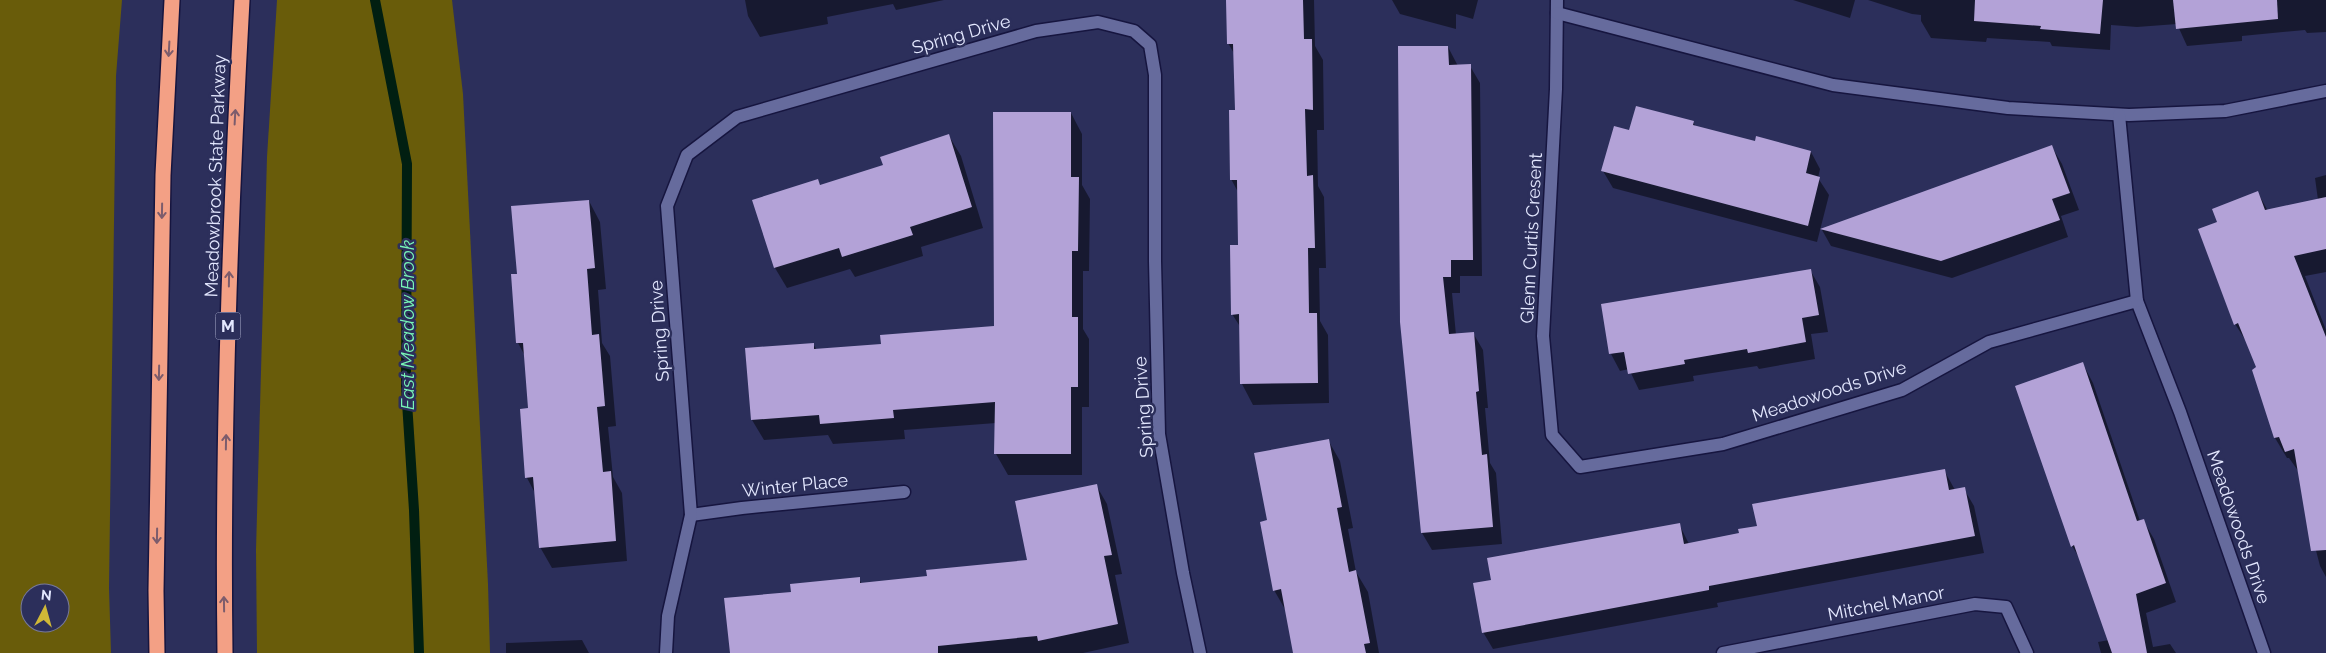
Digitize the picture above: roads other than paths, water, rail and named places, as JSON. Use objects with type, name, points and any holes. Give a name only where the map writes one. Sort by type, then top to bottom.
[{"type":"highway","points":[[157,653],[156,591],[162,175],[172,0]]},
{"type":"highway","name":"Meadowbrook State Parkway","points":[[225,653],[224,543],[231,192],[242,0]]},
{"type":"street","name":"Glenn Curtis Cresent","points":[[1557,0],[1556,89],[1543,336],[1552,435],[1580,467]]},
{"type":"street","points":[[1557,13],[1833,85],[2008,108],[2119,115],[2225,111],[2326,91]]},
{"type":"street","name":"Spring Drive","points":[[666,653],[668,616],[691,515],[668,206],[687,156],[737,117],[1036,31],[1098,22],[1134,31],[1150,45],[1154,75],[1155,261],[1159,434],[1183,573],[1200,653]]},
{"type":"street","name":"Meadowoods Drive","points":[[2119,115],[2137,301],[2180,412],[2264,653]]},
{"type":"street","name":"Meadowoods Drive","points":[[1580,467],[1723,444],[1902,390],[1990,342],[2137,301]]},
{"type":"street","name":"Winter Place","points":[[691,515],[904,492]]},
{"type":"street","name":"Mitchel Manor","points":[[1723,653],[1975,604],[2006,607],[2027,653]]},
{"type":"waterway","name":"East Meadow Brook","points":[[375,0],[407,164],[406,387],[414,510],[419,653]]}]
